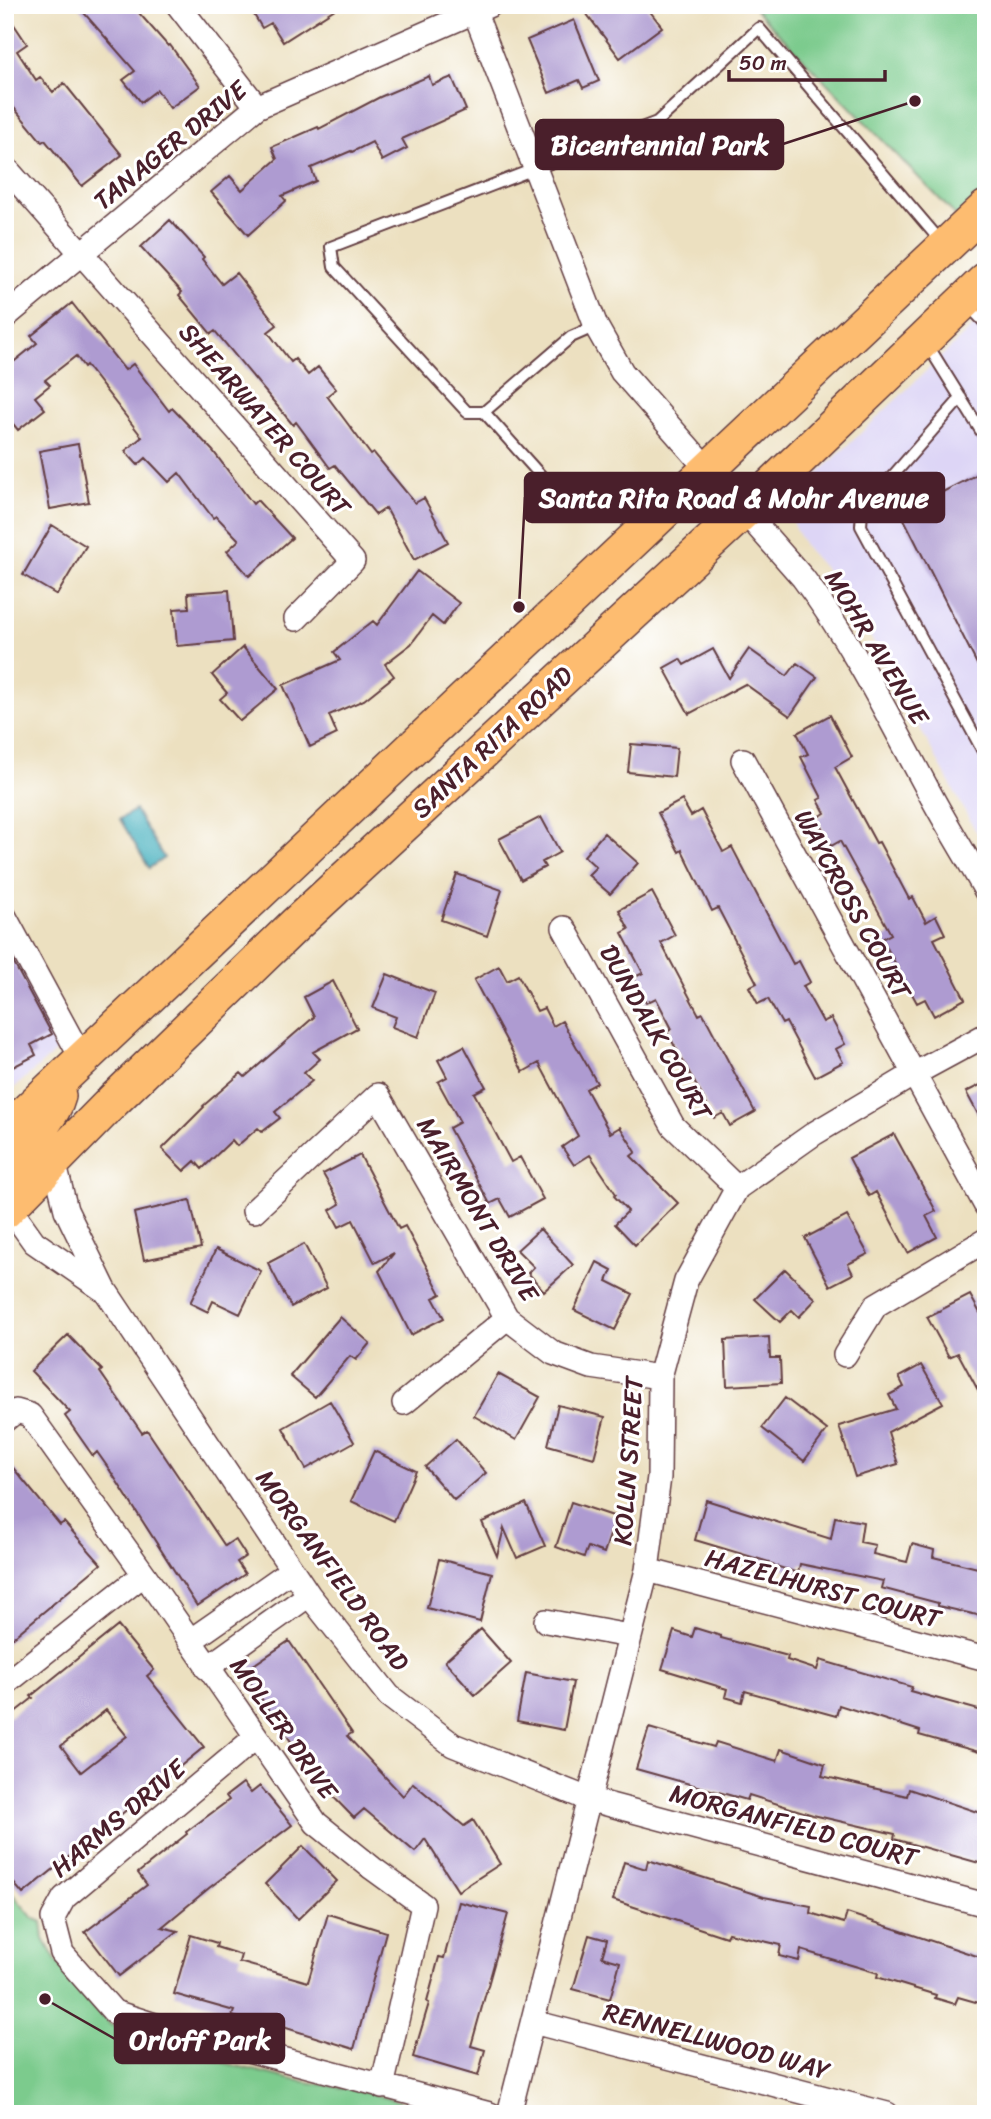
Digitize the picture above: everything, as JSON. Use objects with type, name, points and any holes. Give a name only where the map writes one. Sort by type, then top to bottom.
[{"type":"main road","name":"SANTA RITA ROAD","points":[[5,1132],[986,208]]},
{"type":"main road","name":"SANTA RITA ROAD","points":[[7,1209],[114,1100],[297,923],[743,511],[923,339],[978,302]]},
{"type":"main road","points":[[264,889],[297,923]]},
{"type":"main road","points":[[7,1209],[17,1172],[55,1106],[72,1068]]},
{"type":"street","points":[[178,5],[257,107]]},
{"type":"street","name":"TANAGER DRIVE","points":[[5,317],[257,107],[479,7]]},
{"type":"street","name":"MOHR AVENUE","points":[[479,7],[535,169],[596,326],[622,372],[803,578],[828,611],[986,890]]},
{"type":"street","points":[[5,167],[81,252]]},
{"type":"street","name":"SHEARWATER COURT","points":[[81,252],[354,561],[296,619]]},
{"type":"street","name":"WAYCROSS COURT","points":[[743,760],[986,1206]]},
{"type":"street","points":[[5,917],[72,1068]]},
{"type":"street","name":"DUNDALK COURT","points":[[564,928],[673,1126],[737,1188]]},
{"type":"street","name":"KOLLN STREET","points":[[509,2114],[647,1570],[659,1477],[660,1377],[686,1281],[737,1188],[815,1133],[986,1035]]},
{"type":"street","name":"MAIRMONT DRIVE","points":[[254,1211],[378,1095],[507,1318],[553,1353],[591,1367],[660,1377]]},
{"type":"street","name":"MORGANFIELD ROAD","points":[[54,1161],[66,1210],[105,1290],[309,1595],[390,1696],[453,1745],[588,1799]]},
{"type":"street","name":"MORGANFIELD ROAD","points":[[7,1209],[34,1242],[105,1290]]},
{"type":"street","points":[[845,1354],[877,1306],[986,1240]]},
{"type":"street","points":[[404,1403],[507,1318]]},
{"type":"street","name":"MOLLER DRIVE","points":[[11,1415],[30,1415],[316,1823],[424,1905],[382,2087]]},
{"type":"street","points":[[190,1642],[292,1570]]},
{"type":"street","name":"HAZELHURST COURT","points":[[647,1570],[986,1660]]},
{"type":"street","points":[[5,1684],[144,1574]]},
{"type":"street","points":[[207,1668],[309,1595]]},
{"type":"street","points":[[546,1621],[629,1636]]},
{"type":"street","name":"HARMS DRIVE","points":[[256,1737],[64,1898],[53,1918],[62,1953],[114,2012],[164,2028],[490,2114]]},
{"type":"street","name":"MORGANFIELD COURT","points":[[588,1799],[986,1905]]},
{"type":"street","name":"RENNELLWOOD WAY","points":[[533,2022],[887,2114]]},
{"type":"lane","points":[[596,326],[571,337],[484,412],[467,412],[334,267],[331,247],[657,122],[759,29],[945,246]]},
{"type":"lane","points":[[923,339],[986,439]]},
{"type":"lane","points":[[961,398],[862,511],[861,526],[986,757]]},
{"type":"lane","points":[[484,412],[542,477]]},
{"type":"shaded area","points":[[986,314],[986,850],[864,625],[841,587],[805,547],[794,527],[793,510],[802,489]]},
{"type":"shaded area","points":[[5,940],[62,1046],[5,1096]]},
{"type":"green space","points":[[751,5],[986,5],[986,197],[961,221]]},
{"type":"green space","points":[[5,1885],[33,1918],[42,1922],[44,1939],[55,1959],[92,2006],[111,2025],[154,2037],[158,2046],[289,2079],[361,2091],[447,2114],[5,2114]]},
{"type":"water","points":[[135,810],[164,858],[149,868],[120,819]]},
{"type":"building","points":[[77,5],[132,5],[168,46],[170,45],[200,86],[170,108],[157,90],[141,102],[123,80],[135,71]]},
{"type":"building","points":[[248,5],[341,5],[283,42],[271,23],[262,28]]},
{"type":"building","points":[[580,5],[645,5],[662,27],[620,58]]},
{"type":"building","points":[[5,11],[27,44],[17,51],[36,80],[40,77],[53,92],[64,83],[122,155],[82,186],[45,140],[42,142],[5,97]]},
{"type":"building","points":[[574,20],[599,81],[583,88],[579,80],[549,93],[527,40]]},
{"type":"building","points":[[429,76],[432,85],[452,77],[466,110],[402,139],[407,148],[382,161],[372,142],[311,168],[316,181],[282,196],[286,201],[248,235],[211,192],[230,176],[242,190],[277,159],[272,147],[318,127],[319,129],[380,97]]},
{"type":"building","points":[[170,220],[204,257],[202,259],[222,284],[236,273],[277,325],[268,332],[291,362],[295,359],[308,375],[318,367],[336,389],[327,396],[371,455],[374,453],[415,503],[424,498],[448,542],[414,560],[386,508],[376,515],[335,465],[330,468],[296,422],[293,425],[215,331],[211,334],[179,295],[182,292],[141,247]]},
{"type":"building","points":[[72,303],[125,370],[133,364],[169,411],[172,408],[213,451],[253,504],[257,500],[292,538],[249,576],[227,551],[239,540],[216,516],[213,518],[179,473],[169,482],[146,458],[138,465],[125,451],[142,437],[76,356],[45,380],[50,385],[35,397],[45,409],[18,430],[5,414],[5,369],[37,343],[31,336]]},
{"type":"building","points":[[78,444],[89,502],[50,509],[39,451]]},
{"type":"building","points":[[986,470],[986,682],[901,513]]},
{"type":"building","points":[[52,525],[86,546],[57,595],[23,575]]},
{"type":"building","points":[[417,571],[459,603],[443,625],[432,616],[411,644],[385,664],[394,676],[364,700],[329,715],[337,734],[310,747],[283,685],[340,660],[334,652],[373,621],[377,625]]},
{"type":"building","points":[[229,590],[233,641],[177,646],[174,609],[189,608],[188,593]]},
{"type":"building","points":[[243,647],[278,689],[240,721],[220,699],[227,693],[212,675]]},
{"type":"building","points":[[713,649],[729,678],[749,649],[787,676],[797,663],[817,677],[790,716],[745,684],[689,714],[664,668],[680,659],[684,665]]},
{"type":"building","points":[[830,715],[852,757],[835,767],[909,899],[913,897],[926,922],[936,916],[945,934],[934,939],[965,999],[934,1016],[925,999],[917,1003],[882,939],[891,934],[840,841],[831,846],[817,818],[825,813],[818,800],[822,798],[801,757],[808,754],[797,733]]},
{"type":"building","points":[[631,744],[677,748],[674,777],[628,772]]},
{"type":"building","points":[[682,800],[691,816],[701,810],[723,852],[732,847],[793,964],[799,961],[810,982],[803,986],[823,1022],[831,1018],[845,1044],[836,1049],[843,1062],[815,1077],[786,1022],[782,1024],[768,999],[758,1004],[749,987],[757,983],[718,908],[712,911],[682,850],[679,852],[658,813]]},
{"type":"building","points":[[541,817],[560,852],[542,862],[545,867],[521,880],[499,839]]},
{"type":"building","points":[[604,833],[638,863],[610,894],[588,875],[596,867],[584,856]]},
{"type":"building","points":[[457,874],[502,890],[487,936],[441,920]]},
{"type":"building","points":[[652,892],[675,935],[661,943],[699,1015],[703,1013],[755,1112],[730,1126],[723,1113],[714,1118],[667,1032],[672,1029],[656,998],[646,1003],[633,978],[643,973],[622,933],[629,929],[619,910]]},
{"type":"building","points":[[5,947],[52,1034],[31,1045],[36,1055],[5,1071]]},
{"type":"building","points":[[499,966],[507,981],[518,975],[537,1011],[544,1008],[553,1026],[562,1021],[597,1083],[586,1089],[610,1133],[620,1127],[636,1152],[631,1156],[678,1203],[635,1245],[615,1224],[628,1211],[614,1196],[616,1194],[590,1155],[574,1165],[562,1147],[578,1136],[539,1063],[523,1072],[474,980]]},
{"type":"building","points":[[387,974],[435,993],[418,1037],[392,1027],[396,1017],[373,1008]]},
{"type":"building","points":[[333,981],[357,1028],[313,1052],[320,1059],[304,1073],[312,1081],[275,1112],[280,1118],[262,1132],[258,1128],[237,1146],[232,1140],[202,1169],[195,1161],[184,1171],[162,1149],[203,1106],[241,1073],[245,1077],[314,1017],[304,997]]},
{"type":"building","points":[[464,1046],[486,1087],[474,1093],[511,1162],[520,1157],[543,1199],[510,1217],[500,1199],[490,1204],[449,1128],[460,1122],[438,1082],[447,1077],[438,1060]]},
{"type":"building","points":[[986,1082],[986,1129],[966,1092]]},
{"type":"building","points":[[894,1134],[936,1211],[926,1216],[937,1237],[908,1253],[876,1192],[869,1196],[849,1158]]},
{"type":"building","points":[[360,1155],[399,1229],[405,1226],[441,1294],[433,1298],[444,1318],[411,1335],[379,1271],[394,1253],[375,1263],[353,1220],[339,1227],[330,1210],[340,1204],[323,1174]]},
{"type":"building","points":[[190,1200],[201,1248],[144,1260],[134,1213]]},
{"type":"building","points":[[847,1216],[868,1254],[848,1264],[853,1274],[830,1286],[805,1238]]},
{"type":"building","points":[[540,1229],[573,1265],[544,1291],[528,1273],[534,1267],[517,1250]]},
{"type":"building","points":[[304,1244],[327,1288],[291,1307],[268,1263]]},
{"type":"building","points":[[216,1249],[261,1271],[240,1314],[213,1301],[208,1312],[190,1303]]},
{"type":"building","points":[[597,1262],[612,1270],[607,1281],[633,1294],[615,1330],[574,1310]]},
{"type":"building","points":[[785,1269],[816,1299],[799,1317],[792,1310],[780,1322],[755,1299]]},
{"type":"building","points":[[970,1295],[980,1313],[986,1310],[986,1405],[958,1353],[949,1357],[927,1317]]},
{"type":"building","points":[[340,1317],[370,1343],[356,1360],[350,1356],[315,1397],[290,1376]]},
{"type":"building","points":[[68,1335],[102,1370],[100,1372],[142,1433],[147,1430],[225,1546],[235,1539],[246,1556],[237,1562],[245,1574],[197,1606],[109,1469],[97,1452],[93,1456],[65,1416],[70,1412],[31,1371]]},
{"type":"building","points":[[769,1337],[770,1358],[780,1358],[781,1383],[727,1386],[725,1340]]},
{"type":"building","points":[[921,1365],[943,1403],[888,1432],[898,1464],[855,1477],[839,1426],[896,1409],[889,1395],[904,1387],[899,1377]]},
{"type":"building","points":[[498,1374],[540,1397],[516,1440],[474,1416]]},
{"type":"building","points":[[785,1398],[827,1430],[804,1461],[762,1428]]},
{"type":"building","points":[[330,1401],[354,1442],[306,1469],[283,1428]]},
{"type":"building","points":[[558,1405],[605,1417],[594,1458],[548,1445]]},
{"type":"building","points":[[456,1439],[486,1473],[454,1500],[425,1467]]},
{"type":"building","points":[[374,1451],[416,1471],[394,1521],[351,1501]]},
{"type":"building","points":[[5,1458],[60,1525],[64,1522],[101,1564],[5,1644]]},
{"type":"building","points":[[706,1500],[831,1539],[835,1517],[863,1522],[860,1542],[875,1545],[873,1554],[907,1562],[912,1544],[934,1550],[933,1557],[986,1570],[986,1617],[938,1606],[938,1603],[881,1588],[883,1581],[800,1564],[798,1573],[695,1540]]},
{"type":"building","points":[[571,1502],[616,1517],[604,1553],[588,1547],[584,1557],[556,1547]]},
{"type":"building","points":[[526,1503],[545,1546],[517,1558],[504,1528],[497,1556],[482,1522]]},
{"type":"building","points":[[439,1559],[492,1573],[480,1622],[427,1608]]},
{"type":"building","points":[[118,1626],[154,1670],[147,1676],[204,1747],[23,1894],[5,1873],[5,1720],[33,1698],[31,1696]],"holes":[[[106,1710],[127,1736],[81,1772],[61,1746]]]},
{"type":"building","points":[[695,1628],[788,1656],[787,1660],[817,1670],[820,1660],[912,1687],[910,1691],[986,1712],[986,1754],[919,1735],[920,1731],[839,1705],[836,1716],[745,1691],[742,1702],[725,1697],[727,1689],[662,1669],[674,1631],[692,1637]]},
{"type":"building","points":[[481,1629],[511,1663],[475,1695],[445,1661]]},
{"type":"building","points":[[289,1641],[352,1733],[347,1736],[403,1796],[413,1783],[464,1826],[473,1820],[500,1864],[458,1891],[425,1839],[415,1852],[364,1809],[354,1818],[319,1782],[243,1672]]},
{"type":"building","points":[[526,1673],[573,1682],[564,1730],[517,1721]]},
{"type":"building","points":[[649,1728],[714,1747],[716,1742],[777,1761],[781,1749],[825,1764],[822,1776],[907,1796],[909,1789],[986,1815],[986,1865],[894,1839],[895,1834],[813,1815],[749,1795],[747,1800],[636,1769]]},
{"type":"building","points":[[243,1783],[251,1793],[260,1786],[292,1825],[162,1927],[178,1931],[119,1976],[85,1932],[147,1885],[138,1873],[229,1800],[226,1796]]},
{"type":"building","points":[[303,1846],[337,1881],[298,1919],[265,1884]]},
{"type":"building","points":[[648,1860],[764,1897],[811,1906],[810,1913],[844,1923],[847,1913],[986,1959],[986,2005],[958,1997],[955,2004],[935,1998],[936,1995],[877,1977],[878,1973],[801,1950],[799,1961],[779,1956],[781,1945],[728,1933],[726,1937],[613,1900],[624,1862],[646,1869]]},
{"type":"building","points":[[459,1902],[508,1914],[471,2046],[485,2050],[478,2076],[413,2057],[439,1957],[444,1958]]},
{"type":"building","points":[[328,1914],[386,1932],[354,2049],[280,2026],[279,2030],[232,2016],[234,2011],[174,1994],[191,1935],[217,1943],[216,1947],[241,1955],[239,1962],[308,1982]]},
{"type":"building","points":[[589,1935],[607,1940],[602,1957],[620,1962],[610,1999],[573,1989]]},
{"type":"place","name":"Bicentennial Park","points":[[915,101]]},
{"type":"place","name":"Santa Rita Road & Mohr Avenue","points":[[519,607]]},
{"type":"place","name":"Orloff Park","points":[[45,1999]]}]
